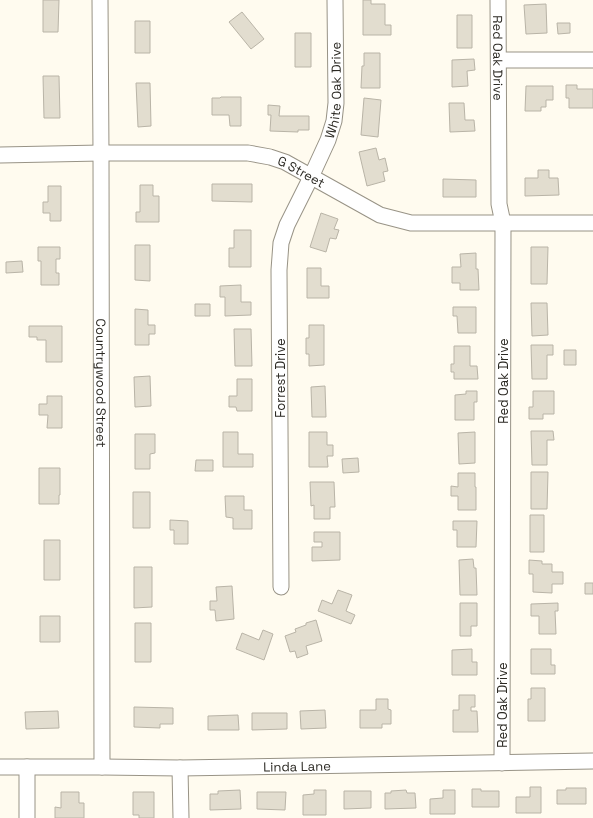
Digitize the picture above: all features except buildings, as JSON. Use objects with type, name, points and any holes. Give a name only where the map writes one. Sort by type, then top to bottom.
[{"type":"street","name":"Countrywood Street","points":[[100,0],[102,767]]},
{"type":"street","name":"White Oak Drive","points":[[311,177],[328,140],[334,121],[336,103],[335,0]]},
{"type":"street","name":"Red Oak Drive","points":[[498,0],[499,204],[503,223],[502,763]]},
{"type":"street","points":[[499,60],[593,60]]},
{"type":"street","name":"G Street","points":[[0,155],[248,153],[270,157],[285,162],[380,215],[411,223],[593,223]]},
{"type":"street","name":"Forrest Drive","points":[[281,587],[281,243],[287,224],[311,177]]},
{"type":"street","name":"Linda Lane","points":[[0,767],[180,768],[593,761]]},
{"type":"street","points":[[27,767],[27,818]]},
{"type":"street","points":[[180,768],[181,818]]}]
